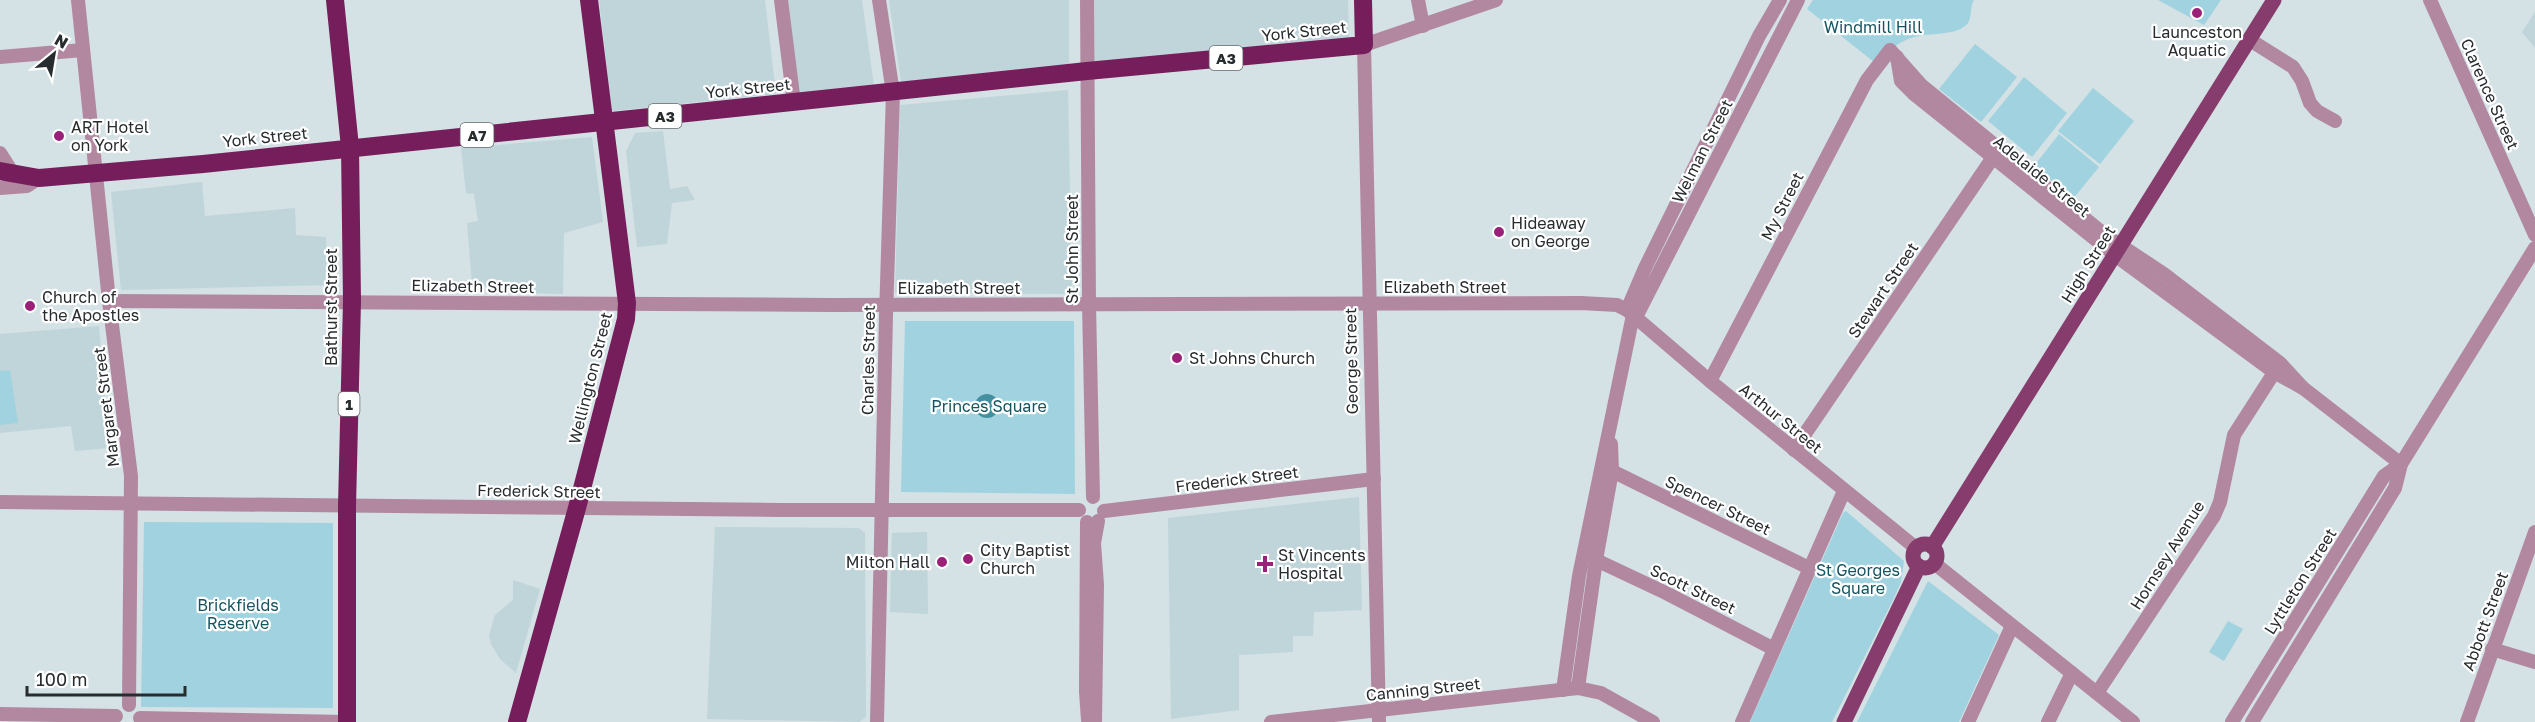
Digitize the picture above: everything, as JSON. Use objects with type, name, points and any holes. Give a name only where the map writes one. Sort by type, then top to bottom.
[{"type":"highway","name":"Bathurst Street","points":[[335,0],[350,147],[351,301],[347,506],[347,722]]},
{"type":"highway","name":"Wellington Street","points":[[517,722],[577,508],[626,319],[627,303],[589,0]]},
{"type":"highway","name":"George Street","points":[[1363,0],[1364,45]]},
{"type":"highway","name":"York Street","points":[[39,178],[1364,45]]},
{"type":"highway","name":"A7","points":[[7,173],[39,178]]},
{"type":"main road","name":"High Street","points":[[1932,547],[2274,0]]},
{"type":"main road","points":[[1844,722],[1927,564],[1936,552],[1932,547],[1922,544],[1916,548],[1913,558],[1927,564]]},
{"type":"street","name":"Margaret Street","points":[[78,0],[131,476],[129,705]]},
{"type":"street","points":[[781,0],[794,103]]},
{"type":"street","name":"Charles Street","points":[[878,722],[886,304],[893,93],[879,0]]},
{"type":"street","name":"St John Street","points":[[1087,0],[1093,498]]},
{"type":"street","points":[[1418,0],[1423,26]]},
{"type":"street","name":"York Street","points":[[1364,45],[1496,0]]},
{"type":"street","name":"Welman Street","points":[[1563,690],[1579,576],[1600,469],[1612,425],[1632,314],[1645,268],[1759,36],[1780,0]]},
{"type":"street","name":"Welman Street","points":[[1632,314],[1798,0]]},
{"type":"street","name":"Clarence Street","points":[[2430,0],[2535,233]]},
{"type":"street","points":[[2250,40],[2293,67],[2302,81],[2310,103],[2318,111],[2335,121]]},
{"type":"street","name":"George Street","points":[[1364,45],[1379,716]]},
{"type":"street","points":[[0,57],[83,50]]},
{"type":"street","name":"Adelaide Street","points":[[1894,54],[1901,81],[1931,100],[2103,239],[2160,279],[2401,464]]},
{"type":"street","name":"My Street","points":[[1710,381],[1866,81],[1894,54]]},
{"type":"street","points":[[0,153],[7,173]]},
{"type":"street","name":"Stewart Street","points":[[1794,450],[1996,153]]},
{"type":"street","name":"York Street","points":[[0,188],[27,186],[39,178]]},
{"type":"street","name":"Lyttleton Street","points":[[2252,722],[2395,488],[2401,464],[2535,248]]},
{"type":"street","name":"Elizabeth Street","points":[[110,301],[886,304],[1581,303],[1617,305],[1632,314]]},
{"type":"street","name":"Arthur Street","points":[[1632,314],[1710,381],[1916,548]]},
{"type":"street","name":"Hornsey Avenue","points":[[2097,693],[2214,516],[2220,502],[2234,435],[2277,368]]},
{"type":"street","name":"Welman Street","points":[[1578,688],[1596,560],[1612,471],[1612,425]]},
{"type":"street","name":"Lyttleton Street","points":[[2232,722],[2384,476],[2401,464]]},
{"type":"street","name":"Spencer Street","points":[[1612,471],[1809,568]]},
{"type":"street","name":"Frederick Street","points":[[1096,518],[1374,479]]},
{"type":"street","points":[[1742,722],[1844,491]]},
{"type":"street","points":[[1095,722],[1092,684],[1092,585],[1096,518],[1100,501],[1093,498],[1081,502],[1078,510],[1081,518],[1096,518]]},
{"type":"street","name":"Frederick Street","points":[[0,502],[1078,510]]},
{"type":"street","name":"Abbott Street","points":[[2467,722],[2535,532]]},
{"type":"street","name":"Scott Street","points":[[1596,560],[1774,649]]},
{"type":"street","points":[[1927,564],[2012,626],[2133,722]]},
{"type":"street","points":[[1968,722],[2012,626]]},
{"type":"street","points":[[2492,650],[2535,662]]},
{"type":"street","points":[[2048,722],[2072,673]]},
{"type":"street","points":[[1088,722],[1092,684]]},
{"type":"street","points":[[1578,688],[1601,693],[1653,722]]},
{"type":"street","name":"Canning Street","points":[[1271,722],[1379,716],[1578,688]]},
{"type":"street","points":[[0,714],[116,719],[118,709],[129,705],[138,710],[140,720],[347,722]]},
{"type":"shaded area","points":[[599,0],[765,0],[776,94],[612,111]]},
{"type":"shaded area","points":[[783,0],[862,0],[874,86],[795,94]]},
{"type":"shaded area","points":[[889,0],[1069,0],[1069,65],[901,82]]},
{"type":"shaded area","points":[[1093,0],[1348,0],[1349,38],[1094,62]]},
{"type":"shaded area","points":[[2535,12],[2535,48],[2522,32]]},
{"type":"shaded area","points":[[1068,90],[1072,294],[895,293],[900,105]]},
{"type":"shaded area","points":[[663,131],[670,189],[687,186],[695,200],[672,203],[667,244],[637,247],[626,151],[635,133]]},
{"type":"shaded area","points":[[592,137],[603,222],[564,233],[563,294],[529,293],[472,284],[467,223],[478,221],[474,194],[466,193],[461,148]]},
{"type":"shaded area","points":[[202,182],[205,216],[295,208],[296,235],[326,237],[327,285],[121,290],[111,192]]},
{"type":"shaded area","points":[[99,326],[109,448],[75,451],[71,426],[0,433],[0,334]]},
{"type":"shaded area","points":[[987,394],[992,395],[998,401],[998,411],[992,417],[987,418],[982,417],[976,411],[975,406],[976,401],[982,395]]},
{"type":"shaded area","name":"St Vincents Hospital","points":[[1359,497],[1362,610],[1314,612],[1313,636],[1293,636],[1293,652],[1239,655],[1239,710],[1171,719],[1168,518]]},
{"type":"shaded area","points":[[715,527],[859,528],[865,533],[866,717],[859,722],[707,719]]},
{"type":"shaded area","points":[[927,532],[928,614],[890,612],[892,533]]},
{"type":"shaded area","points":[[513,580],[540,589],[516,673],[500,659],[491,644],[489,635],[495,615],[513,600]]},
{"type":"green space","name":"Windmill Hill","points":[[1813,0],[1974,0],[1969,21],[1960,29],[1906,40],[1874,62],[1807,9]]},
{"type":"green space","name":"Launceston Aquatic","points":[[2158,0],[2221,0],[2204,25]]},
{"type":"green space","points":[[1975,44],[2017,77],[1981,122],[1939,89]]},
{"type":"green space","points":[[2024,77],[2067,113],[2032,157],[1988,121]]},
{"type":"green space","points":[[2093,88],[2134,121],[2100,164],[2058,131]]},
{"type":"green space","points":[[2059,134],[2099,167],[2073,199],[2034,166]]},
{"type":"green space","name":"Princes Square","points":[[905,321],[1074,321],[1075,494],[901,492]]},
{"type":"green space","points":[[10,370],[18,423],[0,425],[0,371]]},
{"type":"green space","name":"St Georges Square","points":[[1846,511],[1904,561],[1901,582],[1894,598],[1832,722],[1750,722],[1843,513]]},
{"type":"green space","name":"Brickfields Reserve","points":[[144,522],[333,523],[333,708],[141,707]]},
{"type":"green space","name":"St Georges Square","points":[[1928,581],[1999,635],[1959,722],[1857,722]]},
{"type":"green space","points":[[2228,621],[2243,629],[2224,661],[2209,652]]},
{"type":"place","name":"Launceston Aquatic","points":[[2197,13]]},
{"type":"place","name":"ART Hotel on York","points":[[59,136]]},
{"type":"place","name":"Hideaway on George","points":[[1499,232]]},
{"type":"place","name":"Church of the Apostles","points":[[30,306]]},
{"type":"place","name":"St Johns Church","points":[[1177,358]]},
{"type":"place","name":"City Baptist Church","points":[[968,559]]},
{"type":"place","name":"Milton Hall","points":[[942,562]]},
{"type":"place","name":"St Vincents Hospital","points":[[1265,564]]}]
